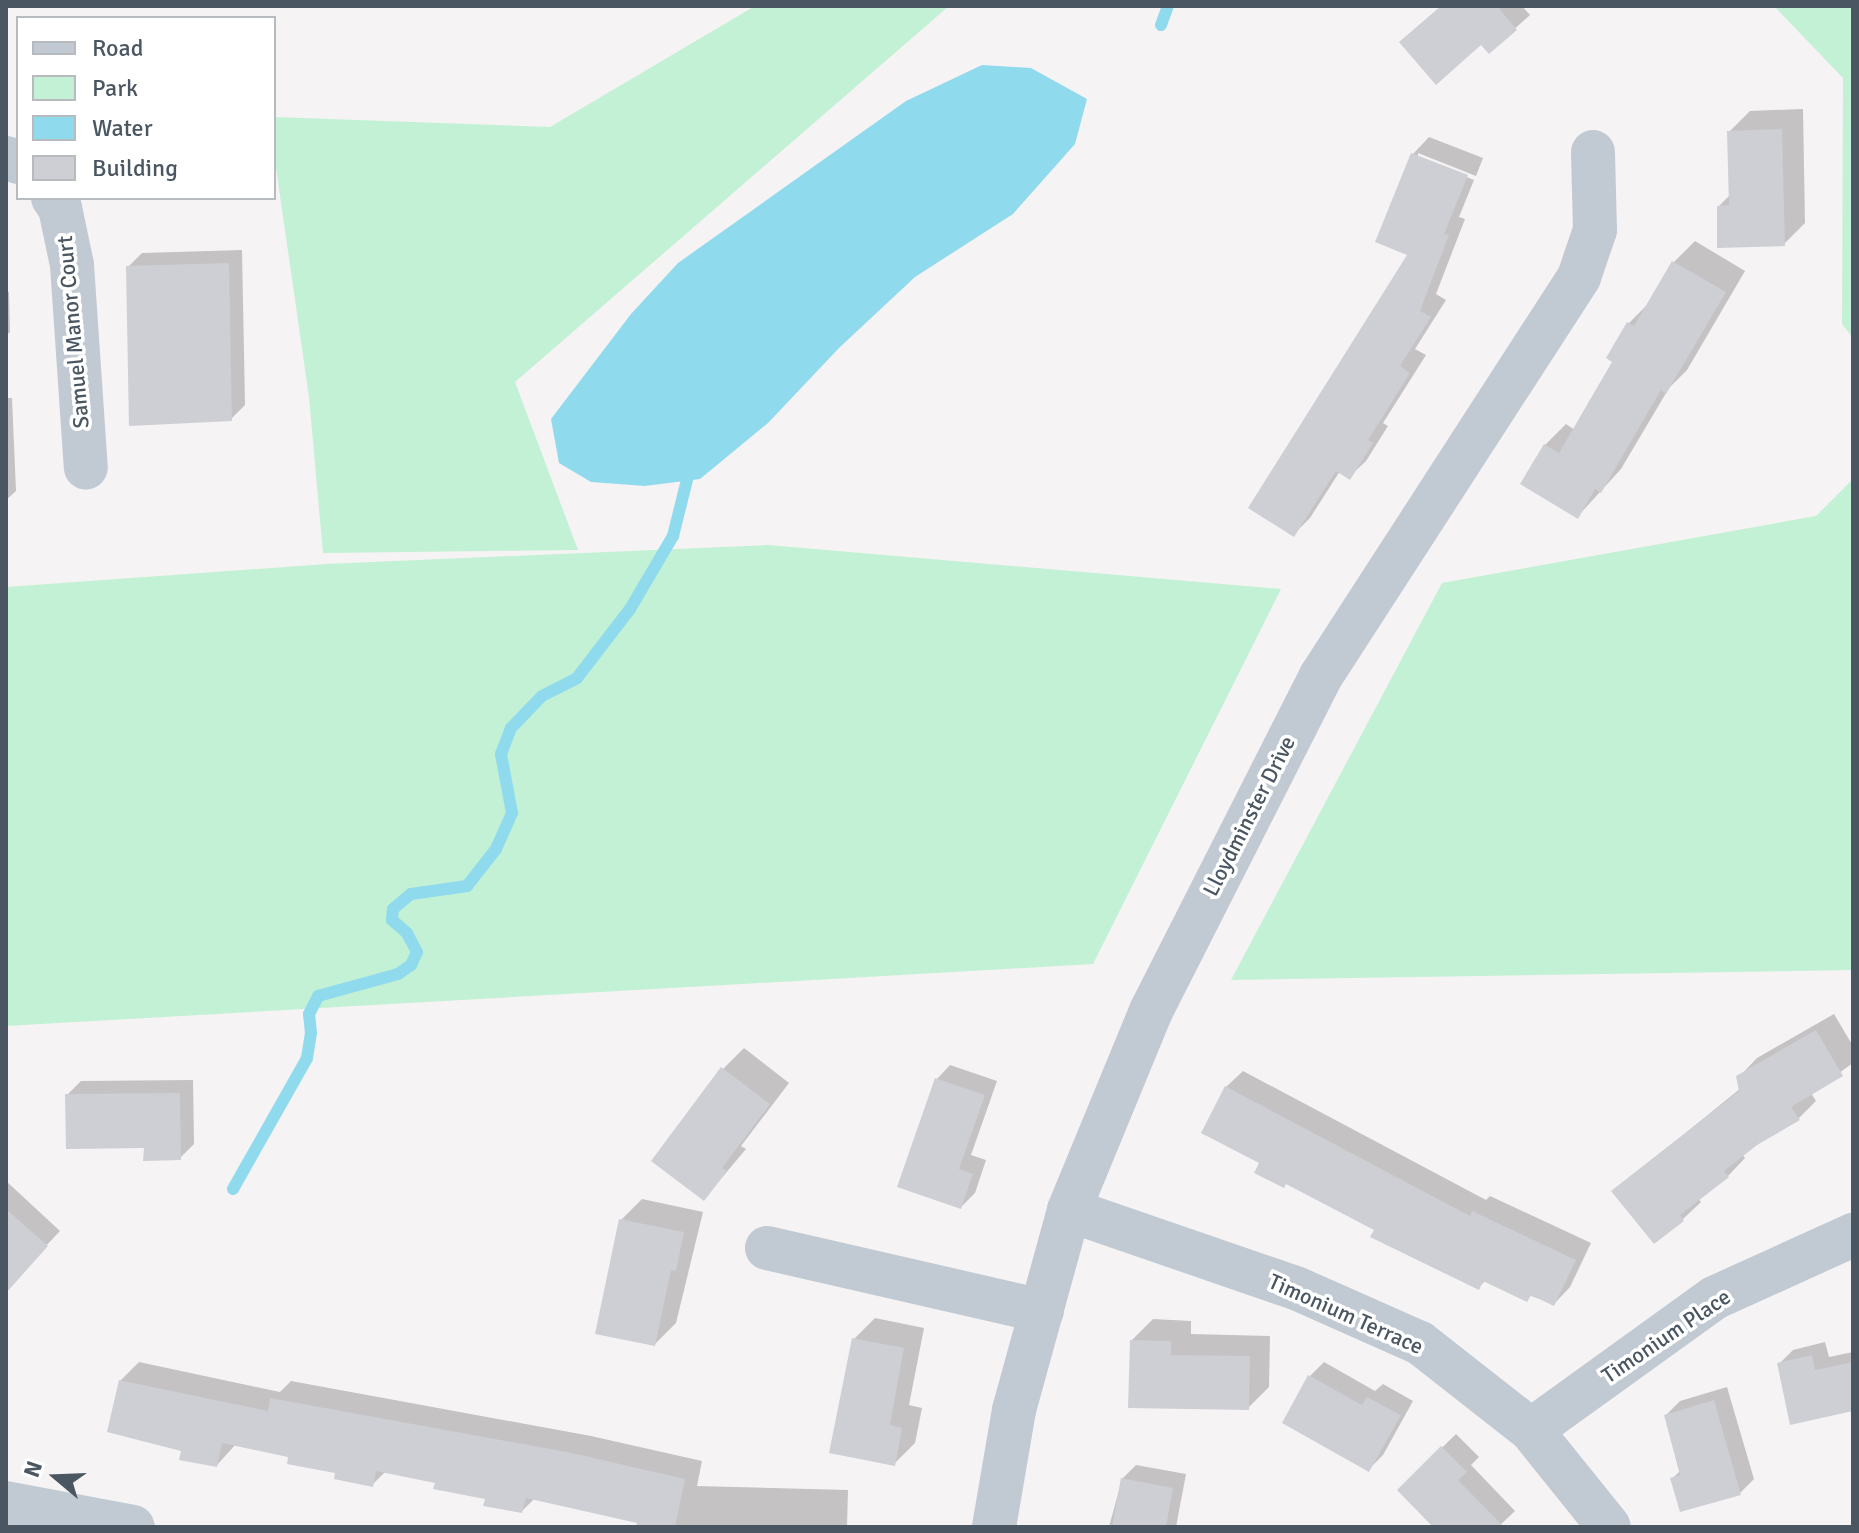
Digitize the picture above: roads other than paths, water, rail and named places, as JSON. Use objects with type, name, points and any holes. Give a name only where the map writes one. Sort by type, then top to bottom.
[{"type":"street","name":"Lloydminster Drive","points":[[994,1527],[1014,1410],[1069,1210],[1151,1011],[1321,676],[1579,277],[1595,230],[1593,152]]},
{"type":"street","name":"Samuel Manor Court","points":[[54,200],[60,208],[72,265],[86,468]]},
{"type":"street","name":"Timonium Terrace","points":[[1069,1210],[1298,1289],[1420,1343],[1531,1430],[1609,1527]]},
{"type":"street","name":"Timonium Place","points":[[1531,1430],[1714,1298],[1853,1235]]},
{"type":"street","points":[[767,1248],[1042,1311]]},
{"type":"street","points":[[6,1503],[133,1527]]},
{"type":"water","points":[[982,65],[1031,68],[1087,99],[1075,144],[1013,214],[915,277],[839,348],[768,423],[700,479],[645,486],[591,482],[559,463],[551,419],[631,314],[678,263],[906,101]]},
{"type":"waterway","points":[[1161,25],[1168,6]]},
{"type":"waterway","points":[[233,1189],[307,1058],[311,1033],[309,1014],[318,996],[398,974],[411,965],[417,952],[407,933],[392,920],[393,909],[411,894],[467,886],[496,849],[512,813],[501,754],[511,728],[542,696],[577,678],[630,609],[673,536],[687,480]]}]
